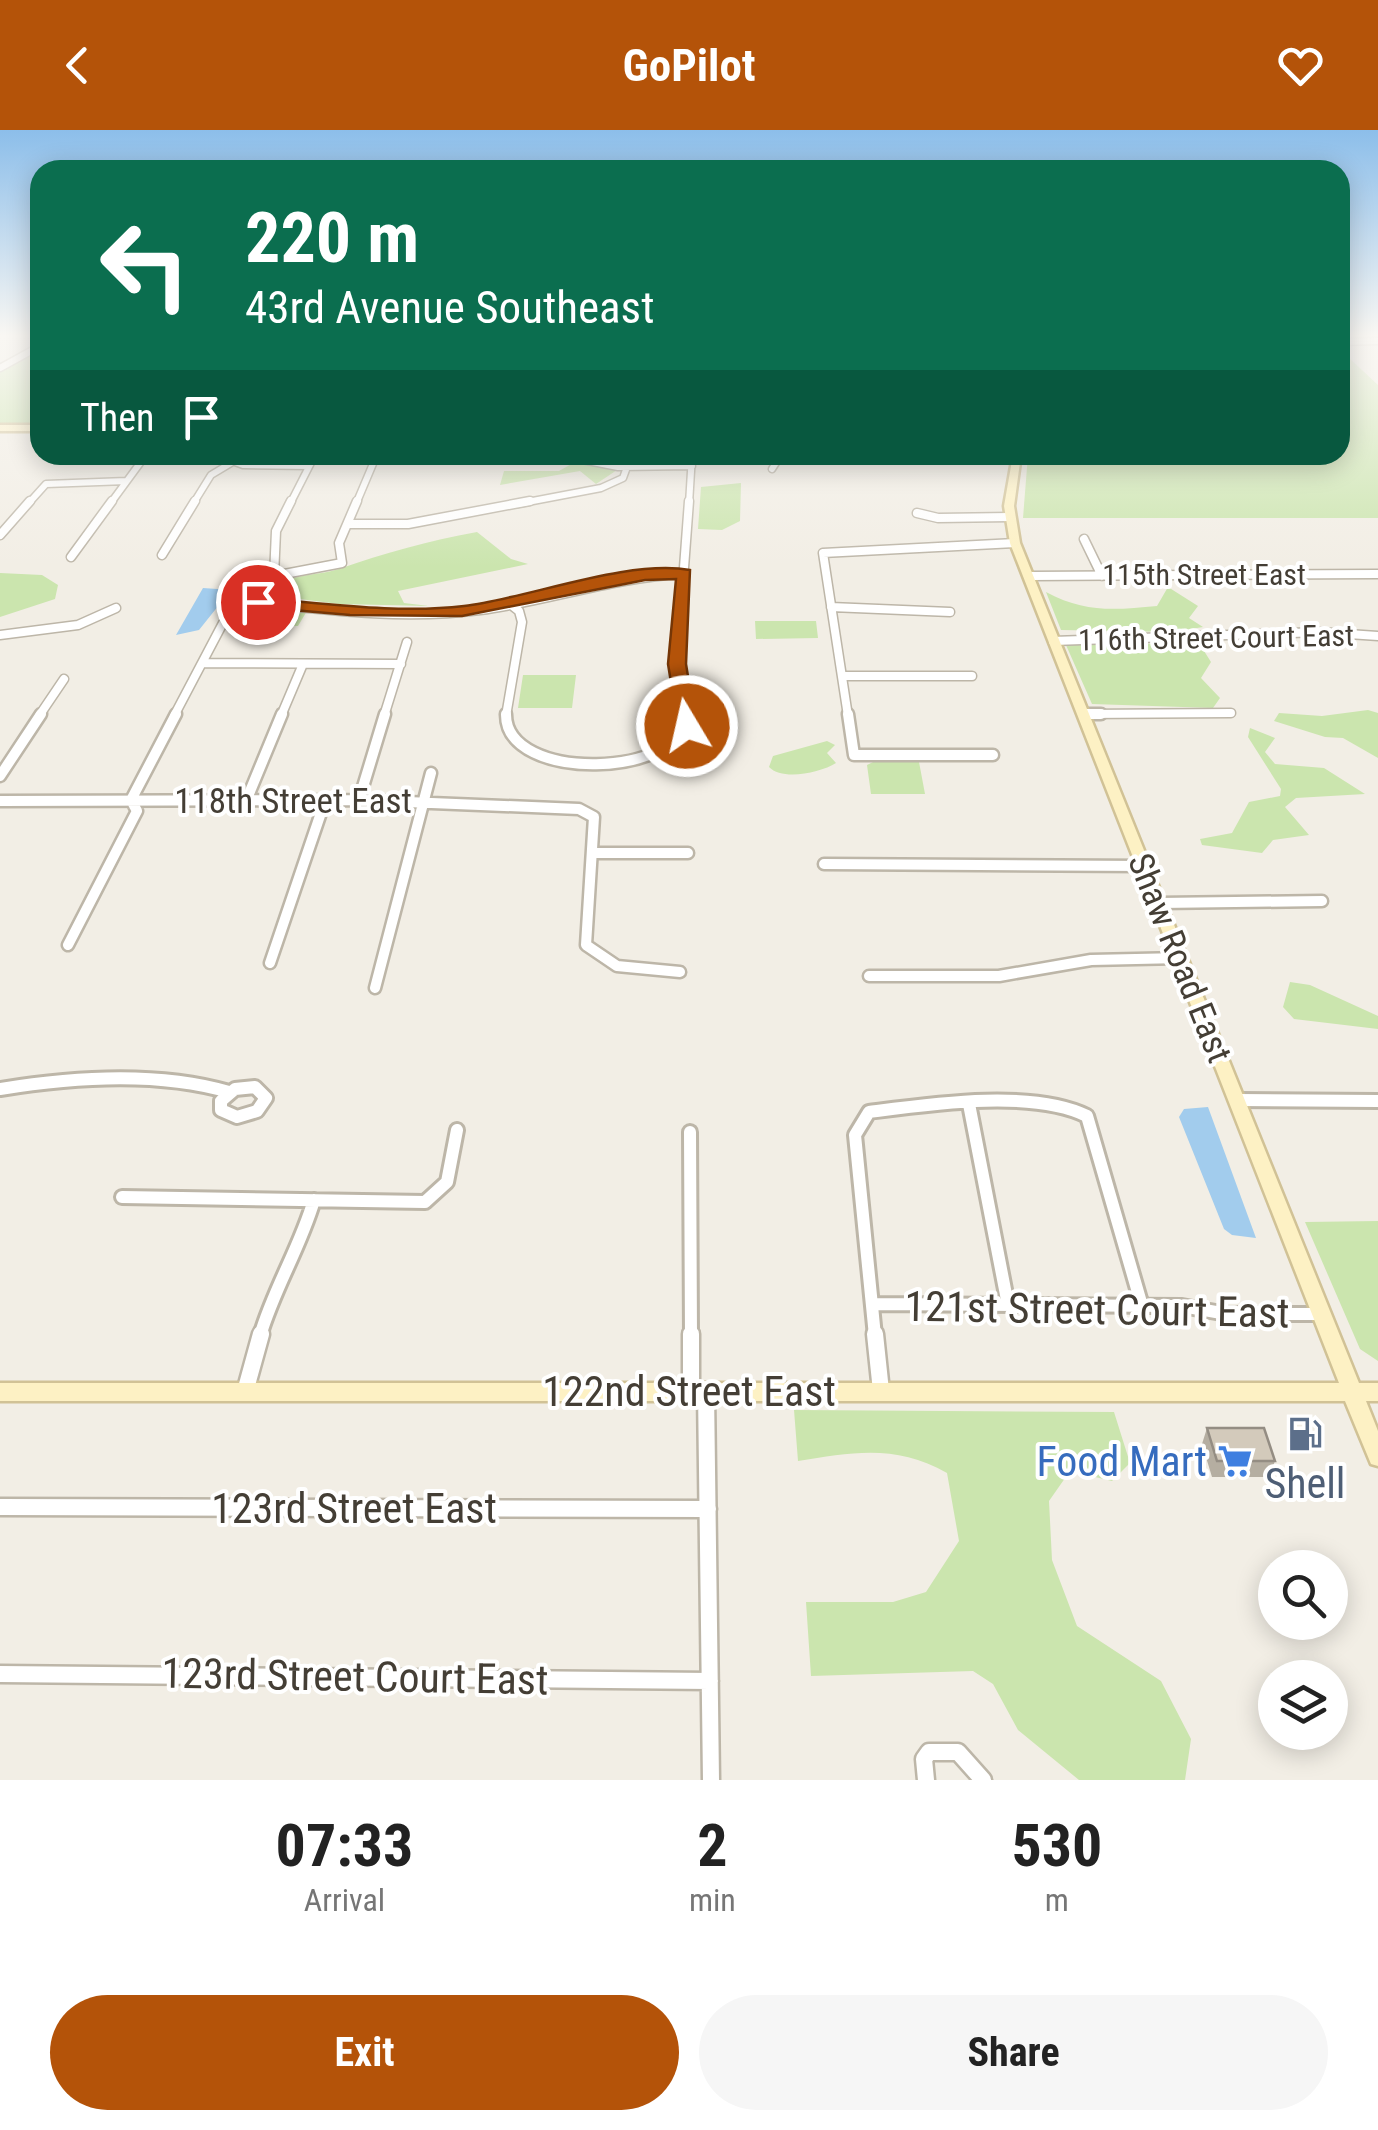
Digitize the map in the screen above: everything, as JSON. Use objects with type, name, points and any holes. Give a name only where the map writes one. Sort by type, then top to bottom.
[{"type":"main road","points":[[0,428],[30,428]]},
{"type":"main road","name":"Shaw Road East","points":[[1016,465],[1010,518],[1015,543],[1378,1457]]},
{"type":"main road","name":"122nd Street East","points":[[0,1392],[1378,1392]]},
{"type":"street","points":[[72,556],[138,465]]},
{"type":"street","points":[[162,555],[211,475],[228,465]]},
{"type":"street","points":[[274,576],[276,530],[309,466],[283,465]]},
{"type":"street","points":[[68,945],[137,811],[131,800],[227,618],[250,602],[274,576],[342,562],[338,547],[373,465]]},
{"type":"street","points":[[510,604],[519,612],[522,622],[506,723],[508,735],[521,750],[550,759],[620,761],[670,749],[683,736],[688,721],[677,664],[692,466],[616,465]]},
{"type":"street","points":[[772,469],[775,465]]},
{"type":"street","points":[[348,524],[419,522],[601,488],[624,478],[628,467]]},
{"type":"street","points":[[0,535],[46,484],[126,481]]},
{"type":"street","points":[[918,513],[938,518],[1010,518]]},
{"type":"street","points":[[1084,539],[1102,576]]},
{"type":"street","points":[[994,755],[854,755],[823,556],[826,551],[1015,543]]},
{"type":"street","points":[[250,602],[418,612],[510,604],[645,575],[684,574]]},
{"type":"street","name":"115th Street East","points":[[1030,576],[1378,574]]},
{"type":"street","points":[[0,634],[69,628],[116,608]]},
{"type":"street","points":[[831,608],[937,608],[950,612]]},
{"type":"street","name":"116th Street Court East","points":[[1053,640],[1319,632],[1378,636]]},
{"type":"street","points":[[359,800],[407,642]]},
{"type":"street","points":[[204,663],[401,664]]},
{"type":"street","points":[[246,801],[302,664]]},
{"type":"street","points":[[842,676],[972,676]]},
{"type":"street","points":[[0,776],[64,678]]},
{"type":"street","points":[[1084,714],[1231,713]]},
{"type":"street","points":[[375,988],[430,773]]},
{"type":"street","name":"118th Street East","points":[[0,801],[359,800],[586,812],[594,817],[593,853]]},
{"type":"street","points":[[270,963],[326,801]]},
{"type":"street","points":[[680,972],[621,968],[589,950],[584,934],[593,853],[688,853]]},
{"type":"street","points":[[824,864],[1144,866]]},
{"type":"street","points":[[1160,903],[1322,901]]},
{"type":"street","points":[[868,976],[999,976],[1091,960],[1181,958]]},
{"type":"street","points":[[0,1089],[49,1082],[164,1083],[202,1084],[228,1092]]},
{"type":"street","points":[[1238,1100],[1378,1101]]},
{"type":"street","points":[[969,1104],[1008,1305]]},
{"type":"street","points":[[881,1391],[855,1135],[870,1112],[969,1104],[1074,1106],[1087,1116],[1142,1306]]},
{"type":"street","points":[[122,1197],[426,1202],[438,1196],[447,1184],[456,1130]]},
{"type":"street","points":[[690,1132],[699,1391],[708,1508],[711,1780]]},
{"type":"street","points":[[244,1392],[271,1298],[302,1241],[314,1200]]},
{"type":"street","name":"121st Street Court East","points":[[872,1304],[1142,1306],[1228,1314],[1322,1314]]},
{"type":"street","name":"123rd Street East","points":[[0,1507],[708,1508]]},
{"type":"street","name":"123rd Street Court East","points":[[0,1674],[710,1681]]},
{"type":"street","points":[[926,1780],[924,1759],[929,1752],[958,1752],[983,1780]]},
{"type":"green space","points":[[0,413],[30,413],[30,425],[0,425]]},
{"type":"green space","points":[[1350,413],[1378,413],[1378,518],[1023,518],[1027,465],[1350,465]]},
{"type":"green space","points":[[570,465],[617,470],[596,484],[580,471],[500,485],[504,471],[559,471]]},
{"type":"green space","points":[[741,483],[740,521],[722,530],[698,529],[701,487]]},
{"type":"green space","points":[[477,532],[511,559],[528,564],[398,591],[404,603],[429,606],[339,604],[268,595],[291,579]]},
{"type":"green space","points":[[0,573],[42,575],[58,585],[55,599],[0,617]]},
{"type":"green space","points":[[1168,587],[1198,606],[1189,618],[1203,627],[1173,632],[1061,630],[1046,592],[1087,607],[1127,608],[1157,606]]},
{"type":"green space","points":[[252,608],[307,611],[298,626],[230,627]]},
{"type":"green space","points":[[755,621],[816,621],[818,638],[756,639]]},
{"type":"green space","points":[[1199,643],[1211,662],[1201,678],[1220,698],[1213,708],[1092,704],[1066,645]]},
{"type":"green space","points":[[523,675],[576,675],[572,708],[518,708]]},
{"type":"green space","points":[[1368,710],[1378,713],[1378,758],[1343,738],[1325,737],[1274,721],[1279,713],[1322,716]]},
{"type":"green space","points":[[1250,728],[1275,738],[1265,752],[1275,764],[1324,768],[1365,794],[1296,798],[1285,807],[1309,835],[1273,840],[1262,853],[1202,845],[1200,839],[1232,833],[1249,802],[1280,796],[1281,789],[1248,737]]},
{"type":"green space","points":[[827,741],[835,745],[827,753],[836,763],[829,767],[792,775],[769,767],[773,756]]},
{"type":"green space","points":[[875,761],[919,762],[925,794],[871,794],[867,765]]},
{"type":"green space","points":[[1290,982],[1310,985],[1378,1016],[1378,1029],[1294,1019],[1283,1007]]},
{"type":"green space","points":[[1378,1221],[1378,1361],[1360,1349],[1305,1222]]},
{"type":"green space","points":[[794,1410],[1114,1412],[1130,1463],[1112,1481],[1070,1471],[1049,1501],[1052,1560],[1077,1626],[1161,1681],[1191,1739],[1185,1780],[1079,1780],[1018,1730],[993,1684],[973,1671],[811,1676],[806,1602],[893,1602],[926,1592],[959,1541],[947,1473],[892,1454],[856,1453],[798,1461]]},
{"type":"water","points":[[203,588],[231,590],[199,630],[176,635]]},
{"type":"water","points":[[1208,1107],[1256,1238],[1232,1235],[1224,1229],[1179,1117],[1184,1109]]},
{"type":"building","points":[[1207,1428],[1264,1428],[1275,1461],[1217,1461]]},
{"type":"place","name":"Shell","points":[[1305,1434]]},
{"type":"place","name":"Food Mart","points":[[1235,1461]]},
{"type":"route","points":[[258,602],[350,610],[462,612],[645,575],[684,574],[677,664],[687,726]]}]
